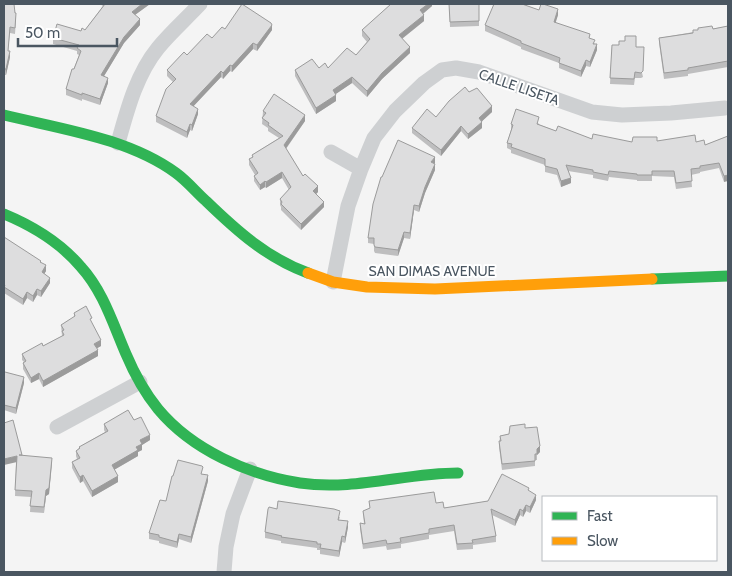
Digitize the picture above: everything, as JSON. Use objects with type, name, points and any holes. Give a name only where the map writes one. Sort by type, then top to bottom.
[{"type":"street","points":[[118,143],[128,106],[140,77],[157,49],[200,4]]},
{"type":"street","name":"CALLE LISETA","points":[[333,282],[348,206],[374,138],[395,111],[424,83],[442,70],[456,68],[480,72],[592,112],[622,114],[671,113],[725,108]]},
{"type":"street","name":"SAN DIMAS AVENUE","points":[[4,115],[118,143],[149,157],[176,173],[234,228],[263,251],[292,267],[333,282],[367,288],[435,289],[728,276]]},
{"type":"street","points":[[331,152],[361,169]]},
{"type":"street","points":[[4,214],[25,222],[53,239],[80,264],[99,293],[140,382],[159,410],[177,428],[224,459],[284,480],[328,485],[348,485],[430,473],[458,473]]},
{"type":"street","points":[[57,428],[140,382]]},
{"type":"street","points":[[224,572],[226,547],[233,514],[250,469]]},
{"type":"building","points":[[4,4],[14,4],[16,13],[15,28],[10,27],[8,51],[10,51],[4,75]]},
{"type":"building","points":[[105,4],[142,4],[132,12],[140,19],[124,37],[101,75],[108,78],[100,99],[66,89],[72,69],[74,69],[81,51],[77,48],[79,45],[53,38],[57,24],[81,31],[82,28],[85,30]]},
{"type":"building","points":[[242,4],[272,25],[257,45],[253,43],[232,66],[230,65],[223,73],[221,71],[190,104],[198,109],[187,132],[156,116],[166,89],[176,79],[167,70],[184,52],[187,55],[207,34],[212,38],[222,27],[225,29]]},
{"type":"building","points":[[391,4],[428,4],[420,10],[424,15],[399,35],[410,47],[382,73],[367,91],[352,77],[333,90],[336,95],[316,108],[295,70],[312,59],[319,68],[325,63],[328,68],[347,48],[356,55],[370,39],[362,30]]},
{"type":"building","points":[[449,4],[479,4],[479,21],[450,22]]},
{"type":"building","points":[[494,4],[522,4],[539,10],[541,4],[543,4],[558,9],[554,22],[590,34],[589,38],[595,40],[593,44],[597,44],[590,62],[586,60],[581,71],[559,63],[560,58],[521,43],[521,41],[485,25]]},
{"type":"building","points":[[712,26],[713,29],[728,26],[728,61],[664,73],[659,38],[693,33],[693,30],[698,30],[698,28]]},
{"type":"building","points":[[625,36],[636,36],[636,47],[644,47],[643,71],[641,73],[635,72],[634,79],[610,78],[612,45],[619,45],[619,41],[625,41]]},
{"type":"building","points":[[465,87],[469,92],[477,88],[492,106],[479,118],[482,122],[468,134],[461,126],[441,150],[412,128],[427,109],[436,117],[449,101]]},
{"type":"building","points":[[274,94],[305,115],[284,145],[303,176],[305,174],[318,186],[313,191],[324,202],[301,224],[281,204],[280,199],[291,187],[282,172],[260,185],[254,176],[258,173],[249,159],[253,157],[252,155],[283,136],[262,118],[266,113],[263,111]]},
{"type":"building","points":[[516,109],[539,117],[537,124],[556,131],[558,126],[592,139],[593,134],[632,142],[633,137],[657,137],[657,141],[695,135],[696,142],[704,140],[705,145],[728,136],[728,175],[724,176],[719,163],[691,169],[692,181],[676,183],[674,171],[652,171],[652,175],[637,175],[609,171],[608,175],[566,165],[571,178],[561,181],[557,169],[545,166],[545,159],[511,147],[512,144],[507,143]]},
{"type":"building","points":[[398,140],[435,157],[431,162],[435,164],[419,206],[414,205],[410,233],[404,232],[398,250],[375,247],[374,238],[368,238],[373,204],[381,177]]},
{"type":"building","points":[[4,237],[46,265],[42,272],[50,278],[41,291],[37,289],[33,296],[27,292],[23,299],[4,287]]},
{"type":"building","points":[[86,306],[92,318],[90,319],[101,340],[94,344],[98,350],[43,381],[39,373],[31,378],[23,363],[26,361],[22,354],[42,343],[43,346],[64,335],[61,325],[75,316],[74,313]]},
{"type":"building","points":[[5,372],[24,377],[16,408],[4,405]]},
{"type":"building","points":[[128,410],[134,420],[141,417],[150,435],[140,440],[142,444],[136,447],[138,450],[112,465],[118,476],[92,491],[83,475],[80,477],[72,462],[80,458],[76,451],[79,447],[108,431],[104,424]]},
{"type":"building","points":[[13,420],[22,455],[19,455],[52,458],[49,488],[46,490],[44,507],[30,506],[32,491],[15,490],[17,456],[4,459],[4,423]]},
{"type":"building","points":[[525,424],[525,428],[537,427],[540,446],[537,449],[537,454],[535,454],[535,461],[502,464],[500,436],[509,434],[510,426]]},
{"type":"building","points":[[178,460],[202,466],[201,474],[208,475],[191,537],[179,534],[177,542],[149,533],[160,500],[166,501]]},
{"type":"building","points":[[502,474],[529,488],[528,490],[536,495],[530,507],[526,505],[523,511],[520,509],[515,520],[491,509],[496,536],[472,540],[473,543],[457,544],[454,525],[429,529],[429,533],[400,538],[401,542],[387,544],[386,540],[363,544],[360,523],[365,524],[363,511],[370,508],[369,501],[434,492],[436,503],[443,502],[444,508],[488,501]]},
{"type":"building","points":[[278,501],[340,511],[338,520],[348,521],[345,537],[342,536],[339,551],[320,548],[321,544],[317,544],[317,542],[281,537],[265,532],[268,509],[269,507],[277,509]]},
{"type":"traffic: fast","points":[[4,115],[93,136],[137,151],[157,161],[180,176],[253,243],[279,260],[308,273]]},
{"type":"traffic: fast","points":[[4,214],[55,242],[89,276],[112,320],[140,383],[158,409],[172,424],[204,448],[242,467],[261,474],[300,483],[320,485],[340,485],[458,473]]},
{"type":"traffic: fast","points":[[652,279],[728,276]]},
{"type":"traffic: slow","points":[[308,273],[333,282],[367,287],[435,289],[652,279]]}]
